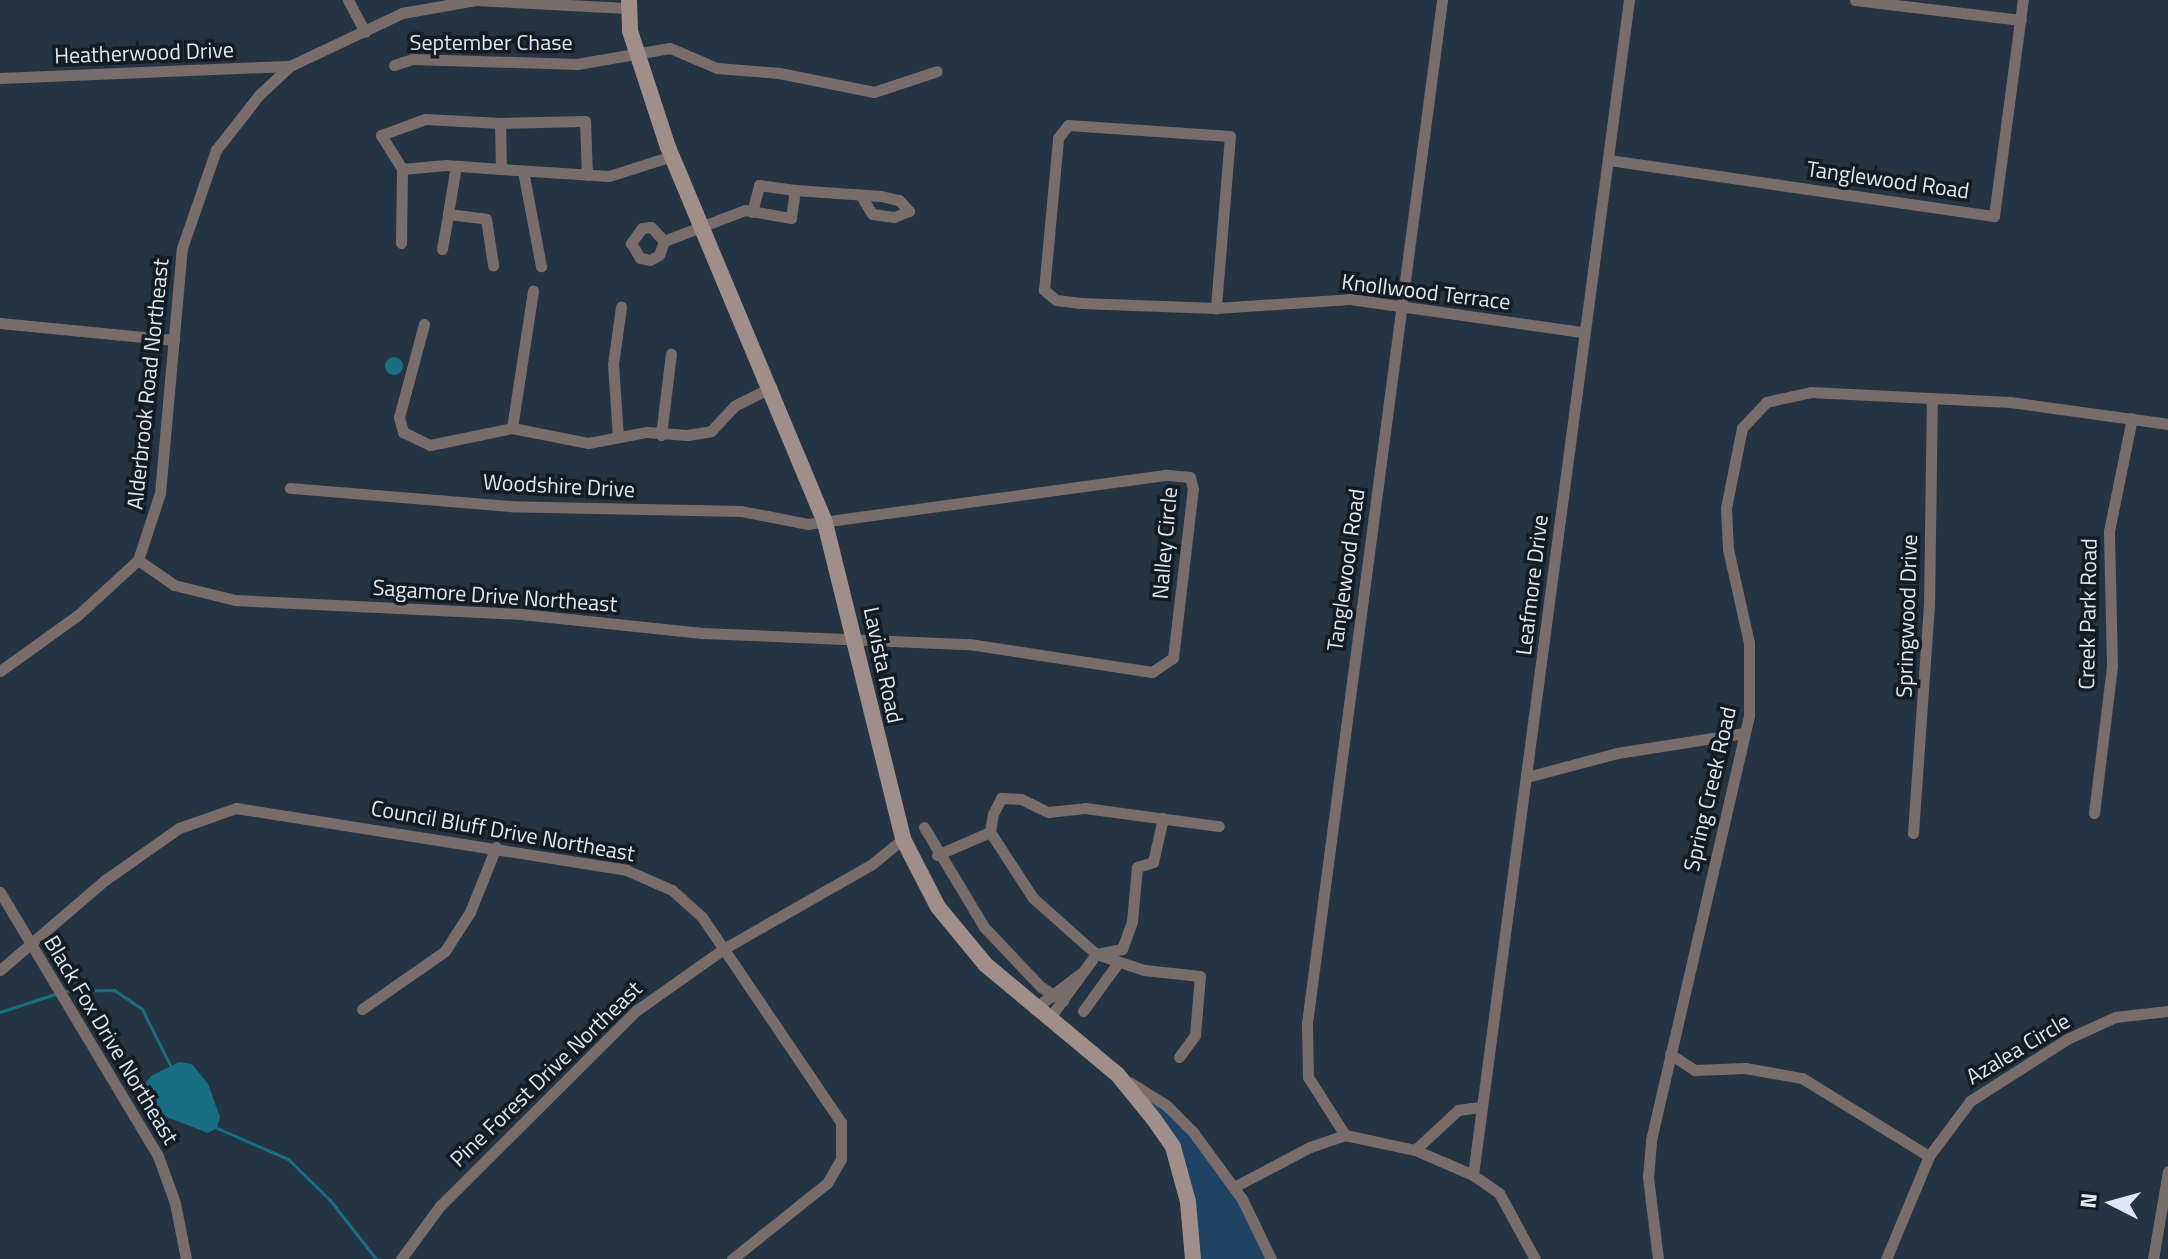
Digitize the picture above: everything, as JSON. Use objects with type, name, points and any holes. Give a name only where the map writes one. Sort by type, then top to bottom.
[{"type":"main road","name":"Lavista Road","points":[[625,3],[636,52],[672,156],[772,387],[825,523],[858,639],[879,758],[903,839],[938,907],[986,965],[1041,1014],[1117,1074],[1173,1147],[1188,1202],[1193,1259]]},
{"type":"street","points":[[348,0],[365,32]]},
{"type":"street","points":[[290,66],[428,3],[476,0],[625,3]]},
{"type":"street","name":"Tanglewood Road","points":[[1345,1135],[1308,1077],[1307,1023],[1442,0]]},
{"type":"street","name":"Leafmore Drive","points":[[1473,1175],[1527,777],[1582,332],[1609,160],[1629,0]]},
{"type":"street","points":[[1855,0],[2021,20]]},
{"type":"street","name":"Tanglewood Road","points":[[1609,160],[1994,216],[2023,0]]},
{"type":"street","name":"September Chase","points":[[394,65],[412,59],[577,64],[670,48],[717,68],[779,73],[874,92],[937,71]]},
{"type":"street","name":"Heatherwood Drive","points":[[0,78],[290,66]]},
{"type":"street","name":"Alderbrook Road Northeast","points":[[0,671],[78,615],[138,560],[160,493],[182,248],[199,188],[216,150],[259,95],[290,66]]},
{"type":"street","points":[[401,243],[402,169],[381,135],[425,119],[500,123],[585,121],[587,175]]},
{"type":"street","points":[[500,123],[501,169]]},
{"type":"street","name":"Knollwood Terrace","points":[[1216,308],[1230,136],[1068,125],[1058,138],[1044,290],[1056,300],[1216,308],[1350,299],[1582,332]]},
{"type":"street","points":[[402,169],[456,166],[587,175],[644,169],[672,156]]},
{"type":"street","points":[[442,249],[456,166]]},
{"type":"street","points":[[523,171],[541,266]]},
{"type":"street","points":[[752,212],[759,185],[863,199]]},
{"type":"street","points":[[664,241],[651,227],[634,233],[633,252],[650,260],[659,255],[664,241],[745,210],[791,218],[795,190]]},
{"type":"street","points":[[448,214],[486,219],[493,265]]},
{"type":"street","points":[[512,428],[533,291]]},
{"type":"street","points":[[618,437],[613,364],[621,307]]},
{"type":"street","points":[[0,323],[174,340]]},
{"type":"street","points":[[424,324],[403,391],[399,417],[403,432],[430,445],[512,428],[588,443],[618,437],[711,431],[734,406],[772,387]]},
{"type":"street","points":[[661,435],[671,354]]},
{"type":"street","name":"Spring Creek Road","points":[[1658,1259],[1648,1177],[1670,1054],[1744,733],[1751,678],[1749,643],[1728,549],[1726,508],[1742,428],[1766,402],[1811,392],[2010,402],[2168,424]]},
{"type":"street","name":"Springwood Drive","points":[[1913,833],[1929,606],[1932,400]]},
{"type":"street","name":"Creek Park Road","points":[[2094,813],[2112,666],[2109,531],[2132,418]]},
{"type":"street","name":"Nalley Circle","points":[[825,523],[1137,478],[1190,477],[1177,633],[1173,658],[1164,668],[1152,672],[969,644],[858,639]]},
{"type":"street","name":"Woodshire Drive","points":[[290,488],[510,506],[741,511],[825,523]]},
{"type":"street","name":"Sagamore Drive Northeast","points":[[138,560],[174,585],[235,600],[521,614],[702,633],[858,639]]},
{"type":"street","points":[[1527,777],[1617,753],[1744,733]]},
{"type":"street","points":[[937,855],[990,832],[1001,798],[1021,799],[1048,812],[1085,808],[1219,826]]},
{"type":"street","name":"Council Bluff Drive Northeast","points":[[0,970],[105,880],[179,828],[236,808],[626,870],[672,890],[725,948],[841,1122],[844,1138],[841,1159],[827,1183],[732,1259]]},
{"type":"street","points":[[1041,1014],[1063,1001],[1096,954],[1122,949],[1132,921],[1137,867],[1153,862],[1163,818]]},
{"type":"street","points":[[924,827],[937,855],[984,927],[1041,987],[1063,1001]]},
{"type":"street","points":[[990,832],[1033,898],[1096,954],[1118,963],[1200,976],[1195,1035],[1179,1057]]},
{"type":"street","name":"Pine Forest Drive Northeast","points":[[401,1259],[411,1239],[440,1206],[637,1010],[725,948],[872,864],[903,839]]},
{"type":"street","points":[[362,1009],[445,951],[470,912],[496,847]]},
{"type":"street","name":"Black Fox Drive Northeast","points":[[0,892],[158,1156],[175,1203],[186,1259]]},
{"type":"street","points":[[1083,1011],[1118,963]]},
{"type":"street","points":[[1041,1014],[1053,992],[1080,974]]},
{"type":"street","name":"Azalea Circle","points":[[1886,1259],[1929,1156],[1970,1101],[2013,1070],[2115,1017],[2168,1011]]},
{"type":"street","points":[[1670,1054],[1695,1070],[1745,1068],[1802,1078],[1929,1156]]},
{"type":"street","points":[[1117,1074],[1166,1105],[1234,1187],[1271,1259]]},
{"type":"street","points":[[1415,1150],[1458,1110],[1480,1107]]},
{"type":"street","points":[[1234,1187],[1310,1147],[1345,1135],[1415,1150],[1473,1175],[1499,1193],[1535,1259]]},
{"type":"street","points":[[2153,1259],[2168,1171]]},
{"type":"shaded area","points":[[394,357],[403,366],[394,375],[385,366]]},
{"type":"shaded area","points":[[179,1062],[192,1064],[208,1084],[220,1117],[217,1128],[208,1133],[159,1114],[142,1088],[151,1076]]},
{"type":"shaded area","points":[[1117,1074],[1166,1105],[1234,1187],[1271,1259],[1193,1259],[1173,1147]]},
{"type":"waterway","points":[[63,991],[114,990],[142,1009],[170,1065]]},
{"type":"waterway","points":[[0,1012],[55,994]]},
{"type":"waterway","points":[[217,1128],[288,1159],[330,1200],[376,1259]]}]
